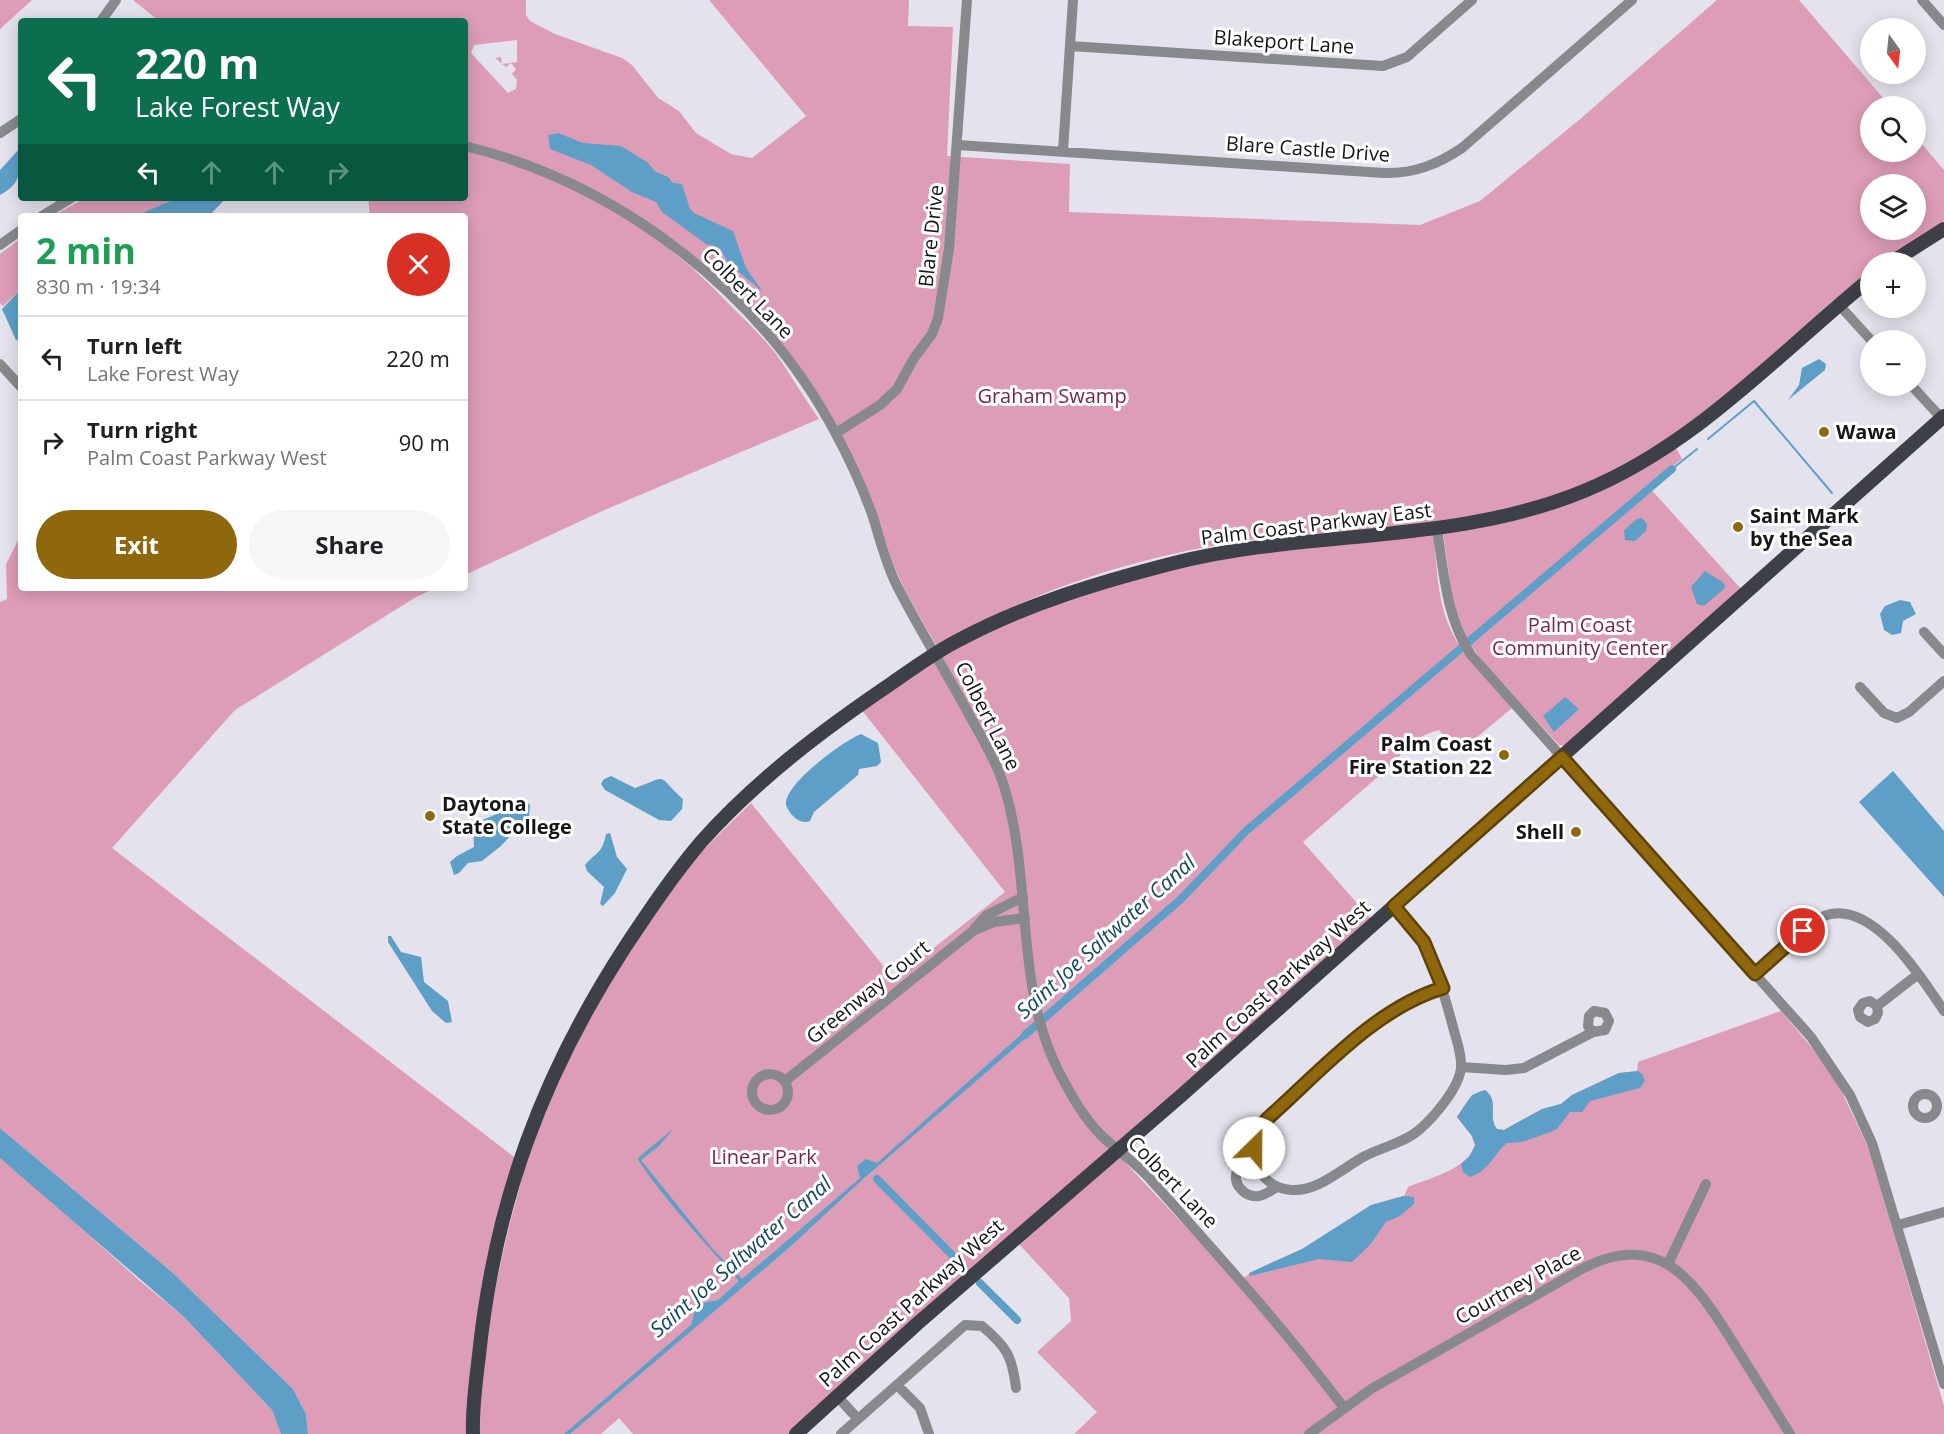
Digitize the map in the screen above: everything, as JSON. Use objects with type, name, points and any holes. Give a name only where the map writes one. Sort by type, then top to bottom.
[{"type":"main road","points":[[1908,252],[1944,229]]},
{"type":"main road","name":"Palm Coast Parkway East","points":[[473,1434],[483,1313],[496,1241],[536,1113],[565,1048],[586,1009],[686,860],[751,792],[814,739],[935,653],[1022,610],[1172,564],[1251,548],[1437,529],[1532,509],[1576,495],[1616,477],[1656,454],[1698,425],[1860,287]]},
{"type":"main road","name":"Palm Coast Parkway West","points":[[796,1434],[836,1395],[1183,1094],[1943,418]]},
{"type":"street","points":[[103,18],[116,0]]},
{"type":"street","name":"Blare Drive","points":[[836,433],[880,405],[897,390],[935,326],[948,266],[967,0]]},
{"type":"street","points":[[1063,151],[1073,0]]},
{"type":"street","name":"Blakeport Lane","points":[[1070,46],[1383,66],[1407,57],[1472,0]]},
{"type":"street","name":"Blare Castle Drive","points":[[958,145],[1384,173],[1419,170],[1440,162],[1462,148],[1632,0]]},
{"type":"street","points":[[1923,0],[1940,11],[1944,25]]},
{"type":"street","points":[[0,133],[18,121]]},
{"type":"street","name":"Colbert Lane","points":[[468,147],[517,160],[574,185],[630,215],[680,252],[725,291],[771,340],[801,378],[836,433],[861,487],[892,576],[1001,777],[1011,813],[1023,897],[1032,994],[1051,1054],[1082,1110],[1099,1133],[1133,1160],[1240,1280],[1295,1344],[1344,1408]]},
{"type":"street","points":[[47,213],[66,201]]},
{"type":"street","points":[[0,245],[18,232]]},
{"type":"street","points":[[1839,305],[1862,330]]},
{"type":"street","points":[[2,370],[18,384]]},
{"type":"street","points":[[1922,396],[1943,418]]},
{"type":"street","points":[[1437,529],[1450,611],[1464,644],[1811,1037],[1850,1095],[1872,1143],[1940,1358],[1944,1384]]},
{"type":"street","points":[[1924,632],[1944,654]]},
{"type":"street","points":[[1860,687],[1884,713],[1897,718],[1909,712],[1944,681]]},
{"type":"street","name":"Greenway Court","points":[[785,1081],[973,931],[987,915],[1023,897]]},
{"type":"street","points":[[1394,906],[1424,942],[1443,988],[1461,1067],[1451,1094],[1415,1133],[1366,1155],[1309,1187],[1293,1190],[1277,1187],[1262,1174],[1254,1154],[1256,1137],[1267,1119],[1366,1031],[1400,1005],[1443,988]]},
{"type":"street","points":[[1755,974],[1815,921],[1825,915],[1844,913],[1863,918],[1874,924],[1944,1011]]},
{"type":"street","points":[[973,931],[994,922],[1025,918]]},
{"type":"street","points":[[1877,1006],[1917,975]]},
{"type":"street","points":[[1461,1067],[1506,1070],[1524,1068],[1593,1032]]},
{"type":"street","points":[[1254,1154],[1237,1173],[1240,1188],[1248,1194],[1257,1196],[1277,1187]]},
{"type":"street","points":[[1668,1264],[1706,1184]]},
{"type":"street","points":[[1898,1225],[1944,1212]]},
{"type":"street","name":"Courtney Place","points":[[1309,1434],[1388,1380],[1594,1263],[1626,1256],[1668,1264],[1688,1278],[1700,1291],[1790,1434]]},
{"type":"street","points":[[841,1434],[898,1386],[959,1327],[971,1323],[982,1326],[1010,1356],[1016,1388]]},
{"type":"street","points":[[898,1386],[920,1408],[929,1434]]},
{"type":"street","points":[[836,1395],[858,1419]]},
{"type":"green space","points":[[0,0],[32,0],[0,29]]},
{"type":"green space","name":"Graham Swamp","points":[[133,0],[526,0],[526,15],[530,21],[555,34],[622,58],[632,65],[658,98],[679,111],[696,133],[731,154],[752,158],[806,116],[709,0],[909,0],[908,26],[953,27],[947,156],[1070,164],[1069,212],[1420,225],[1480,201],[1579,120],[1717,0],[1799,0],[1860,71],[1860,84],[1871,84],[1881,96],[1860,96],[1860,162],[1926,162],[1926,149],[1944,170],[1944,221],[1926,233],[1926,174],[1860,174],[1860,240],[1915,240],[1896,252],[1860,252],[1860,279],[1753,371],[1674,435],[1631,463],[1586,486],[1537,503],[1461,521],[1268,538],[1205,547],[1165,556],[1125,566],[1046,593],[971,627],[937,647],[901,581],[855,461],[823,404],[785,351],[742,302],[695,258],[643,220],[587,187],[528,161],[468,143],[468,18],[155,18]],"holes":[[[517,40],[517,62],[502,64],[506,67],[511,63],[516,69],[512,74],[517,80],[516,89],[508,93],[471,53],[474,45]]]},
{"type":"green space","points":[[468,151],[505,162],[576,191],[640,227],[670,249],[699,275],[776,354],[819,419],[600,512],[468,574],[468,213],[370,213],[368,201],[468,201]]},
{"type":"green space","points":[[80,201],[170,201],[142,213],[58,213]]},
{"type":"green space","points":[[18,240],[18,292],[3,306],[0,303],[0,254]]},
{"type":"green space","name":"Palm Coast Community Center","points":[[1675,446],[1682,459],[1647,485],[1742,590],[1566,746],[1559,745],[1486,666],[1465,637],[1454,610],[1443,532],[1541,511]]},
{"type":"green space","name":"Linear Park","points":[[1433,532],[1442,606],[1450,628],[1470,660],[1512,708],[1458,753],[1439,730],[1415,741],[1397,760],[1303,842],[1372,920],[806,1416],[789,1434],[633,1434],[619,1418],[601,1434],[477,1434],[486,1343],[503,1252],[531,1147],[549,1098],[599,998],[638,935],[689,866],[751,803],[894,979],[1005,892],[861,709],[944,653],[1029,611],[1172,569],[1234,557]]},
{"type":"green space","points":[[18,541],[18,591],[429,591],[416,597],[235,710],[112,848],[518,1160],[469,1434],[308,1434],[306,1414],[293,1389],[173,1273],[0,1128],[0,602],[7,599],[6,564]]},
{"type":"green space","points":[[1781,1011],[1813,1049],[1839,1086],[1869,1149],[1944,1406],[1944,1434],[1074,1434],[1097,1412],[1037,1352],[1071,1321],[1069,1298],[1017,1242],[1117,1154],[1238,1282],[1260,1268],[1313,1243],[1376,1205],[1404,1196],[1408,1187],[1446,1172],[1464,1161],[1471,1154],[1475,1145],[1472,1136],[1457,1117],[1468,1100],[1475,1094],[1485,1090],[1489,1094],[1493,1104],[1494,1124],[1497,1129],[1504,1130],[1542,1109],[1561,1104],[1572,1095],[1619,1073],[1637,1071],[1638,1062]]},
{"type":"green space","points":[[0,1158],[184,1317],[272,1410],[281,1434],[0,1434]]},
{"type":"water","points":[[558,133],[583,143],[621,146],[647,162],[656,172],[668,177],[673,183],[682,184],[690,209],[694,213],[733,231],[746,268],[763,292],[728,263],[720,248],[706,244],[662,212],[656,202],[632,192],[591,165],[550,149],[548,135]]},
{"type":"water","points":[[18,150],[18,177],[13,186],[0,195],[0,170]]},
{"type":"water","points":[[170,201],[223,201],[212,213],[142,213]]},
{"type":"water","points":[[18,292],[18,340],[16,340],[2,309]]},
{"type":"water","points":[[1819,359],[1826,364],[1825,370],[1788,400],[1799,385],[1802,368]]},
{"type":"water","points":[[1642,518],[1647,524],[1646,531],[1635,541],[1625,540],[1624,530],[1637,519]]},
{"type":"water","points":[[1705,571],[1724,583],[1725,588],[1704,606],[1697,604],[1691,587]]},
{"type":"water","points":[[1900,600],[1910,602],[1916,614],[1903,621],[1901,633],[1892,635],[1884,630],[1880,614],[1885,606]]},
{"type":"water","points":[[1565,697],[1579,709],[1554,732],[1543,716]]},
{"type":"water","points":[[861,734],[878,743],[881,762],[877,766],[859,769],[858,775],[814,812],[810,821],[802,822],[795,818],[786,805],[794,786],[829,754]]},
{"type":"water","points":[[1893,771],[1944,831],[1944,897],[1859,802]]},
{"type":"water","points":[[611,776],[635,788],[662,779],[683,799],[682,809],[671,821],[659,820],[605,790],[601,784],[604,779]]},
{"type":"water","points":[[526,801],[530,805],[529,816],[501,846],[482,861],[468,863],[454,875],[450,862],[474,847],[473,824],[504,811],[510,803]]},
{"type":"water","points":[[610,833],[617,857],[627,869],[615,893],[603,906],[600,904],[604,887],[587,871],[585,865],[601,849],[606,834]]},
{"type":"water","points":[[388,936],[391,936],[401,952],[421,957],[424,982],[448,1001],[452,1022],[446,1023],[432,1011],[388,942]]},
{"type":"water","points":[[1033,1024],[1035,1030],[862,1180],[791,1246],[570,1434],[564,1434],[691,1325],[697,1304],[718,1300],[739,1281],[662,1192],[638,1160],[639,1157],[674,1128],[659,1146],[641,1160],[711,1247],[742,1279],[860,1178],[857,1166],[866,1159],[877,1163]]},
{"type":"water","points":[[1638,1071],[1643,1075],[1645,1081],[1640,1088],[1590,1101],[1582,1112],[1570,1112],[1557,1129],[1522,1142],[1507,1143],[1482,1171],[1470,1177],[1463,1172],[1461,1164],[1470,1156],[1475,1145],[1472,1136],[1457,1117],[1472,1095],[1485,1090],[1489,1094],[1493,1104],[1494,1124],[1497,1129],[1504,1130],[1542,1109],[1561,1104],[1572,1095],[1619,1073]]},
{"type":"water","points":[[0,1128],[173,1273],[293,1389],[306,1414],[308,1434],[281,1434],[272,1410],[184,1317],[0,1158]]},
{"type":"water","points":[[1404,1196],[1414,1197],[1414,1204],[1400,1216],[1386,1222],[1370,1245],[1352,1262],[1319,1259],[1250,1276],[1249,1273],[1302,1249],[1371,1205]]},
{"type":"waterway","points":[[1708,439],[1754,401],[1832,493]]},
{"type":"waterway","points":[[1672,469],[1697,449]]},
{"type":"waterway","name":"Saint Joe Saltwater Canal","points":[[1025,1035],[1181,899],[1246,831],[1672,469]]},
{"type":"waterway","points":[[877,1179],[964,1267]]},
{"type":"waterway","points":[[980,1283],[1017,1320]]},
{"type":"place","name":"Wawa","points":[[1824,432]]},
{"type":"place","name":"Saint Mark by the Sea","points":[[1738,527]]},
{"type":"place","name":"Palm Coast Fire Station 22","points":[[1504,755]]},
{"type":"place","name":"Daytona State College","points":[[430,816]]},
{"type":"place","name":"Shell","points":[[1576,832]]},
{"type":"route","points":[[1254,1148],[1258,1131],[1267,1119],[1374,1024],[1400,1005],[1443,988],[1424,942],[1394,906],[1562,757],[1755,974],[1803,931]]}]
